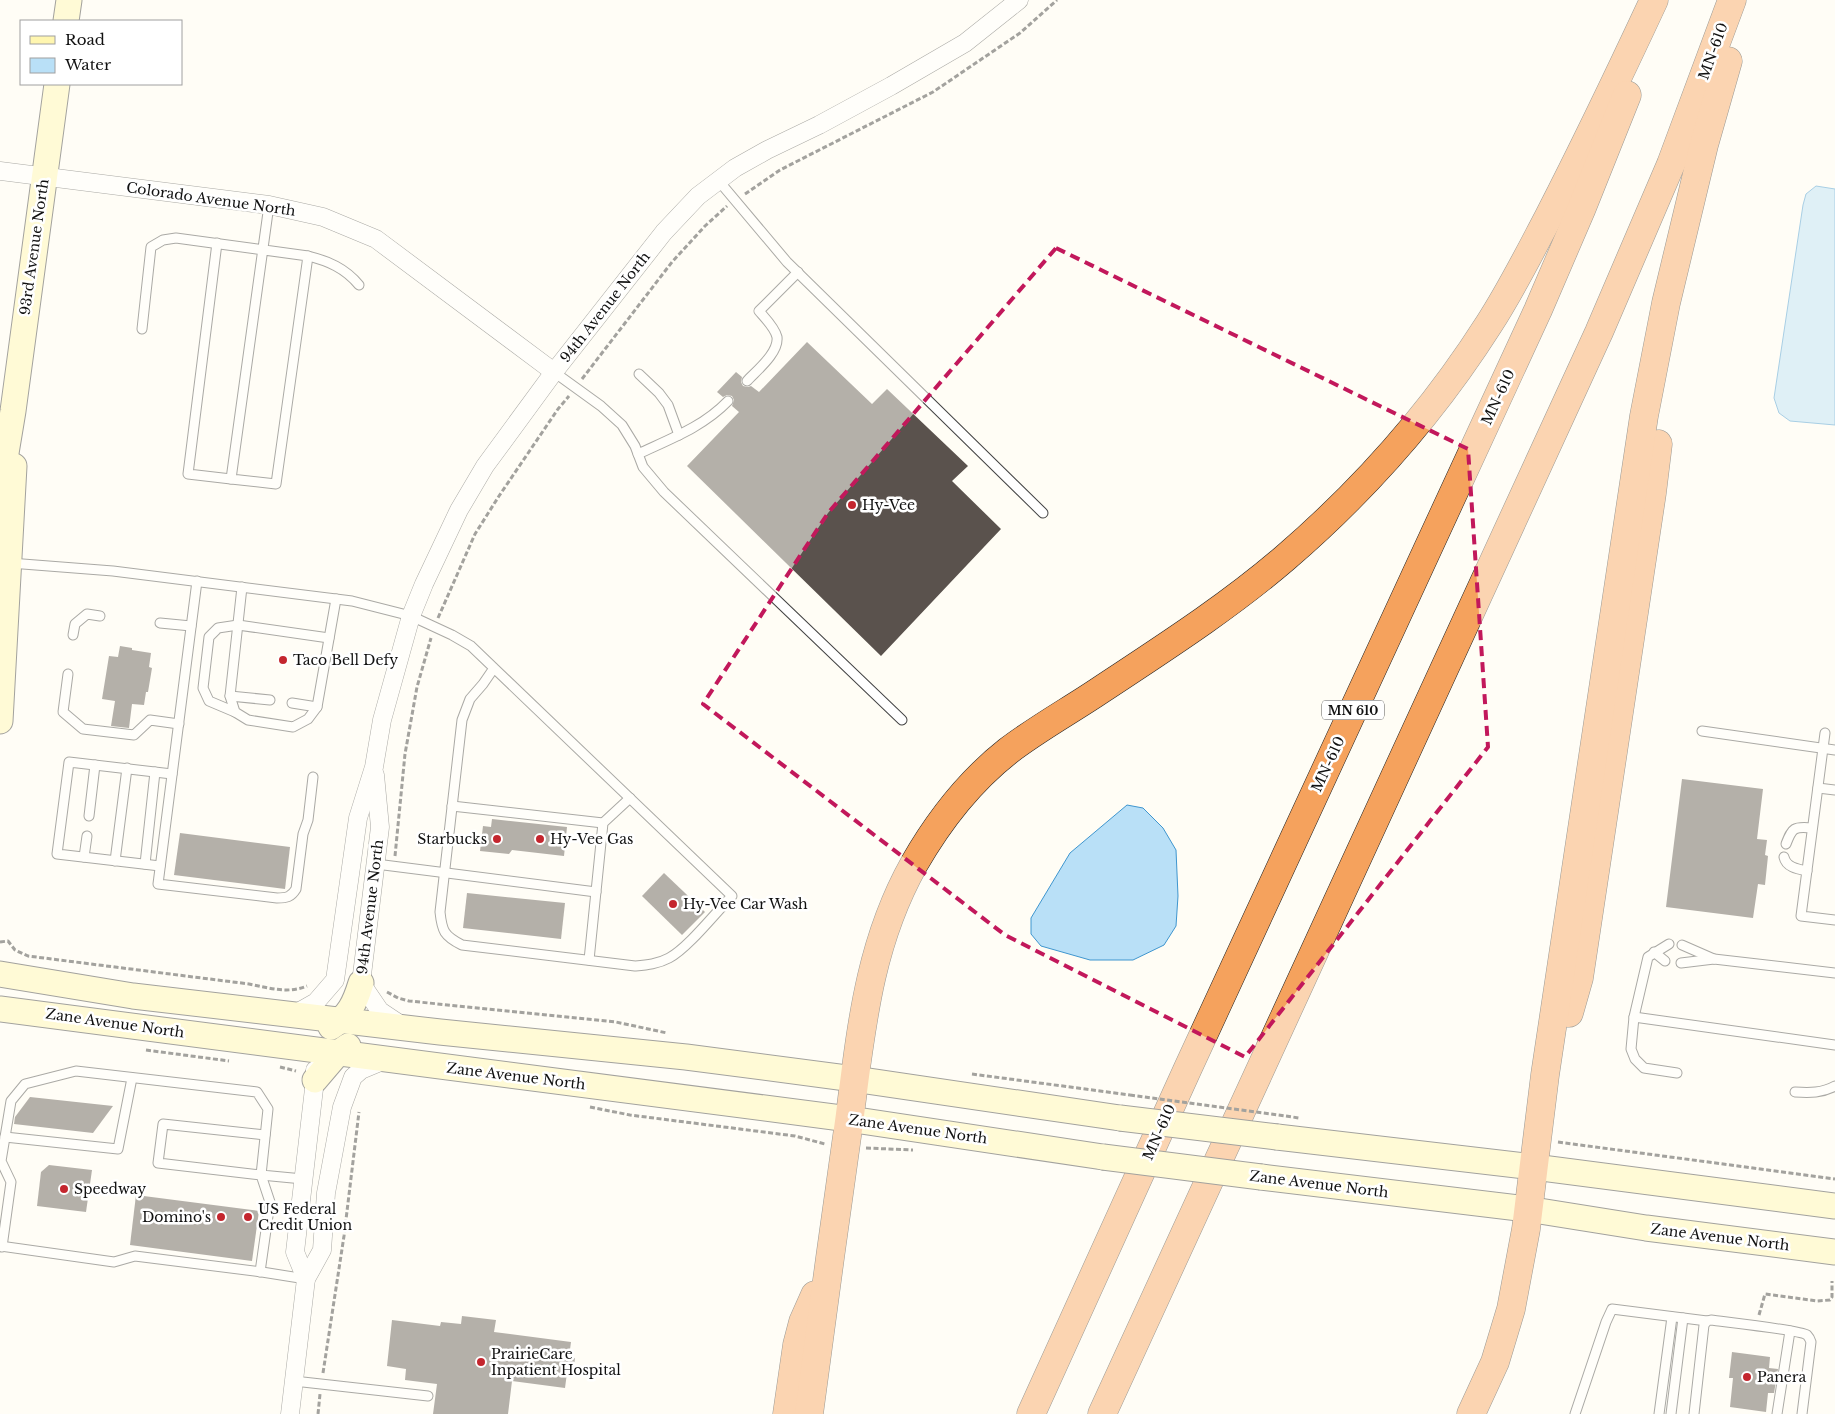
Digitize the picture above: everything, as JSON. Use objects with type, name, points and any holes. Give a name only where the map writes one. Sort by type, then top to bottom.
[{"type":"highway","points":[[809,1414],[863,1012],[878,945],[895,902],[913,866],[944,819],[962,796],[1006,753],[1199,624],[1267,573],[1346,503],[1409,433],[1472,350],[1516,278],[1583,150],[1654,0]]},
{"type":"highway","name":"MN-610","points":[[1030,1414],[1542,302],[1621,111],[1663,0]]},
{"type":"highway","name":"MN-610","points":[[1102,1414],[1603,323],[1670,164],[1732,0]]},
{"type":"highway","points":[[1471,1414],[1495,1362],[1506,1330],[1526,1229],[1545,1075],[1573,1002],[1579,978],[1655,470],[1666,350],[1666,303],[1720,84],[1747,0]]},
{"type":"highway","points":[[787,1414],[797,1345],[803,1322],[828,1272]]},
{"type":"main road","points":[[66,20],[69,0]]},
{"type":"main road","name":"93rd Avenue North","points":[[0,488],[13,411],[57,85]]},
{"type":"main road","name":"93rd Avenue North","points":[[0,721],[14,473],[13,411]]},
{"type":"main road","name":"Zane Avenue North","points":[[0,974],[133,996],[293,1015],[406,1027],[678,1046],[854,1079],[1125,1106],[1281,1126],[1534,1167],[1835,1206]]},
{"type":"main road","points":[[148,1028],[213,1024],[278,1032],[313,1033],[328,1029],[342,1020],[371,984]]},
{"type":"main road","name":"Zane Avenue North","points":[[0,1009],[849,1119],[1104,1157],[1527,1209],[1646,1228],[1835,1252]]},
{"type":"main road","points":[[315,1080],[338,1053],[347,1047],[362,1042],[387,1041],[533,1054],[678,1046]]},
{"type":"street","name":"94th Avenue North","points":[[293,1015],[316,1002],[334,980],[358,818],[374,767],[382,720],[411,616],[424,584],[464,503],[485,466],[554,372],[664,232],[698,196],[718,180],[767,150],[819,125],[926,66],[965,42],[1019,0]]},
{"type":"street","name":"Colorado Avenue North","points":[[0,171],[268,205],[323,217],[376,239],[554,372]]},
{"type":"street","name":"94th Avenue North","points":[[374,767],[380,827],[376,864],[371,984],[380,1012],[406,1027]]},
{"type":"street","points":[[306,1049],[314,1059],[315,1080],[295,1252],[306,1279]]},
{"type":"street","points":[[290,1414],[306,1279],[322,1250],[326,1193],[348,1086],[353,1077],[361,1070],[387,1059]]},
{"type":"lane","points":[[718,180],[787,262],[1043,513]]},
{"type":"lane","points":[[232,478],[268,205]]},
{"type":"lane","points":[[142,329],[151,247],[163,240],[176,238],[308,256],[324,260],[339,267],[352,276],[358,285]]},
{"type":"lane","points":[[217,243],[188,474],[276,484],[308,256]]},
{"type":"lane","points":[[746,381],[769,358],[776,346],[777,337],[759,311],[798,272]]},
{"type":"lane","points":[[554,372],[602,406],[622,425],[643,466],[664,492],[902,720]]},
{"type":"lane","points":[[639,374],[659,393],[668,405],[679,435]]},
{"type":"lane","points":[[638,454],[708,419],[728,401]]},
{"type":"lane","points":[[9,563],[113,571],[352,601],[411,616],[452,634],[471,646],[630,798],[732,896],[682,948],[669,958],[652,964],[635,966],[462,945],[450,939],[442,929],[440,912],[446,873],[462,720],[470,699],[494,668]]},
{"type":"lane","points":[[197,581],[158,884],[277,898],[287,898],[292,895],[296,889],[303,834],[308,820],[313,777]]},
{"type":"lane","points":[[235,712],[230,696],[242,587]]},
{"type":"lane","points":[[329,638],[238,625],[218,628],[209,638],[203,688],[209,701],[248,720],[293,727],[308,719],[317,707],[336,599]]},
{"type":"lane","points":[[73,635],[75,624],[87,614],[100,616]]},
{"type":"lane","points":[[160,622],[191,626]]},
{"type":"lane","points":[[68,674],[63,712],[83,729],[134,735],[150,720],[179,724]]},
{"type":"lane","points":[[230,696],[270,700]]},
{"type":"lane","points":[[292,703],[317,707]]},
{"type":"lane","points":[[1702,731],[1835,750]]},
{"type":"lane","points":[[1825,733],[1801,916],[1835,920]]},
{"type":"lane","points":[[160,866],[57,854],[58,845],[69,762],[172,774]]},
{"type":"lane","points":[[89,816],[95,765]]},
{"type":"lane","points":[[116,861],[126,768]]},
{"type":"lane","points":[[145,864],[156,772]]},
{"type":"lane","points":[[1818,788],[1835,790]]},
{"type":"lane","points":[[589,960],[603,823],[630,798]]},
{"type":"lane","points":[[452,806],[603,823]]},
{"type":"lane","points":[[1786,844],[1790,832],[1795,828],[1812,828]]},
{"type":"lane","points":[[84,857],[87,836]]},
{"type":"lane","points":[[1784,856],[1785,861],[1790,866],[1806,871]]},
{"type":"lane","points":[[376,864],[596,892]]},
{"type":"lane","points":[[1669,944],[1648,956],[1634,1017],[1631,1048],[1635,1059],[1644,1068],[1677,1073]]},
{"type":"lane","points":[[1682,945],[1714,959]]},
{"type":"lane","points":[[1654,952],[1665,961]]},
{"type":"lane","points":[[1681,963],[1714,959],[1835,973]]},
{"type":"lane","points":[[1634,1017],[1835,1045]]},
{"type":"lane","points":[[260,1272],[270,1202],[261,1176],[268,1109],[257,1092],[76,1071],[25,1084],[11,1101],[1,1161],[11,1182],[1,1246],[114,1262],[135,1256],[306,1279]]},
{"type":"lane","points":[[5,1136],[118,1148],[132,1078]]},
{"type":"lane","points":[[1795,1092],[1813,1093],[1828,1090],[1835,1086]]},
{"type":"lane","points":[[266,1135],[163,1124],[158,1163],[303,1180]]},
{"type":"lane","points":[[1575,1414],[1606,1322],[1612,1310],[1756,1326],[1809,1336],[1811,1342],[1802,1414]]},
{"type":"lane","points":[[1659,1414],[1672,1317]]},
{"type":"lane","points":[[1671,1414],[1683,1318]]},
{"type":"lane","points":[[1694,1414],[1704,1326],[1707,1321]]},
{"type":"lane","points":[[1777,1414],[1790,1331]]},
{"type":"lane","points":[[294,1381],[428,1396]]},
{"type":"path","points":[[0,942],[8,941],[15,950],[28,956],[249,984],[282,991],[296,990],[308,985]]},
{"type":"path","points":[[371,984],[398,998],[409,1001],[616,1022],[678,1046]]},
{"type":"path","points":[[962,1073],[1125,1106],[1281,1126],[1305,1118]]},
{"type":"path","points":[[323,1376],[344,1236],[360,1102]]},
{"type":"path","points":[[1537,1138],[1596,1148],[1835,1179]]},
{"type":"path","points":[[1756,1326],[1762,1298],[1765,1294],[1817,1301],[1830,1300],[1832,1297],[1832,1282]]},
{"type":"path","points":[[318,1414],[320,1392]]},
{"type":"highlighted area","points":[[1056,248],[1468,449],[1488,747],[1245,1057],[1005,935],[703,704],[828,513]]},
{"type":"water","points":[[1816,186],[1835,189],[1835,425],[1790,421],[1779,413],[1774,398],[1803,205],[1806,194]]},
{"type":"water","points":[[1127,805],[1143,808],[1163,828],[1176,850],[1178,896],[1176,926],[1164,945],[1133,960],[1090,960],[1041,946],[1031,934],[1031,918],[1070,853]]},
{"type":"building","name":"Hy-Vee","points":[[807,342],[872,404],[887,389],[968,466],[952,481],[1001,529],[881,656],[687,466],[739,412],[732,406],[734,400],[732,396],[727,395],[723,397],[717,392],[736,372],[742,377],[741,382],[743,386],[751,386],[759,392]]},
{"type":"building","points":[[120,646],[151,653],[149,667],[152,668],[148,692],[146,692],[144,705],[132,704],[129,728],[111,726],[115,701],[102,699],[109,656],[118,657]]},
{"type":"building","points":[[1682,779],[1763,789],[1757,839],[1767,840],[1765,855],[1768,856],[1765,885],[1758,884],[1753,918],[1666,907]]},
{"type":"building","name":"Hy-Vee Gas","points":[[492,819],[567,827],[564,856],[512,850],[509,854],[480,851],[483,826],[491,827]]},
{"type":"building","points":[[180,833],[290,847],[285,889],[174,875]]},
{"type":"building","name":"Hy-Vee Car Wash","points":[[664,873],[705,912],[682,935],[642,896]]},
{"type":"building","points":[[467,893],[565,903],[561,939],[463,928]]},
{"type":"building","points":[[30,1097],[113,1106],[93,1133],[14,1124],[15,1117]]},
{"type":"building","name":"Speedway","points":[[49,1165],[92,1170],[86,1212],[37,1206],[41,1172]]},
{"type":"building","points":[[136,1195],[259,1211],[252,1261],[130,1245]]},
{"type":"building","name":"PrairieCare Inpatient Hospital","points":[[462,1316],[496,1320],[494,1332],[571,1342],[569,1357],[575,1358],[573,1374],[567,1373],[565,1388],[512,1381],[508,1414],[433,1414],[437,1384],[405,1380],[406,1369],[387,1366],[392,1320],[440,1326],[441,1322],[461,1324]]},
{"type":"building","points":[[1732,1352],[1770,1357],[1769,1368],[1778,1369],[1774,1393],[1768,1393],[1766,1412],[1730,1407],[1733,1378],[1729,1378]]},
{"type":"place","name":"Hy-Vee","points":[[852,505]]},
{"type":"place","name":"Taco Bell Defy","points":[[283,660]]},
{"type":"place","name":"Starbucks","points":[[497,839]]},
{"type":"place","name":"Hy-Vee Gas","points":[[540,839]]},
{"type":"place","name":"Hy-Vee Car Wash","points":[[673,904]]},
{"type":"place","name":"Speedway","points":[[64,1189]]},
{"type":"place","name":"Domino's","points":[[221,1217]]},
{"type":"place","name":"US Federal Credit Union","points":[[248,1217]]},
{"type":"place","name":"PrairieCare Inpatient Hospital","points":[[481,1362]]},
{"type":"place","name":"Panera","points":[[1747,1377]]}]
